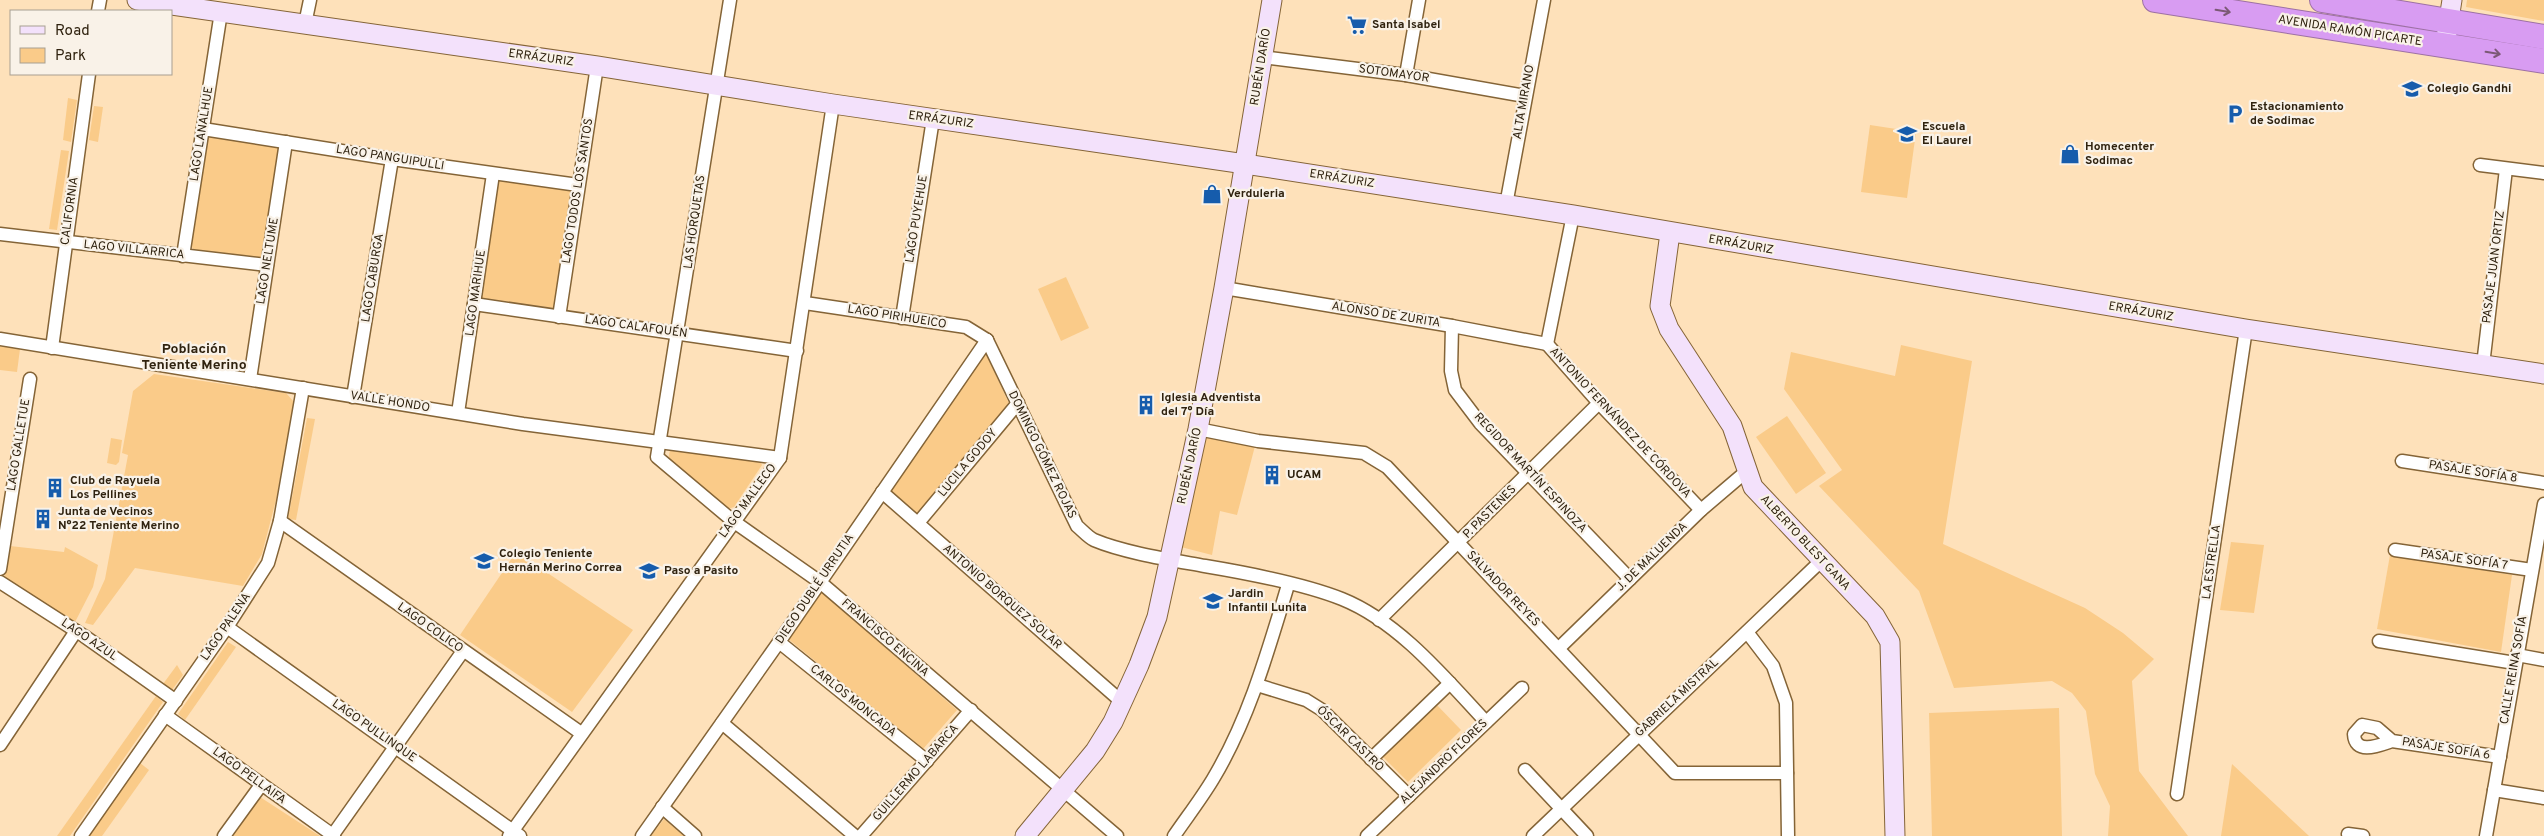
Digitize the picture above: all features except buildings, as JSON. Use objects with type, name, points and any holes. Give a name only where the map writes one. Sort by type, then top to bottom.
[{"type":"highway","name":"AVENIDA RAMÓN PICARTE","points":[[2155,0],[2544,61]]},
{"type":"highway","points":[[2249,15],[2267,12],[2284,0]]},
{"type":"highway","name":"AVENIDA RAMÓN PICARTE","points":[[2322,0],[2450,10],[2544,36]]},
{"type":"street","name":"ERRÁZURIZ","points":[[137,0],[597,66],[833,104],[1244,164],[1573,215],[1670,233],[2246,329],[2544,374]]},
{"type":"street","points":[[305,24],[310,0]]},
{"type":"street","name":"LAS HORQUETAS","points":[[660,444],[679,332],[715,84],[730,0]]},
{"type":"street","name":"RUBÉN DARÍO","points":[[1025,836],[1095,752],[1122,702],[1157,617],[1171,560],[1198,429],[1224,288],[1272,0]]},
{"type":"street","points":[[1406,75],[1419,0]]},
{"type":"street","name":"ALTA MIRANO","points":[[1506,205],[1544,0]]},
{"type":"street","points":[[2445,45],[2450,10]]},
{"type":"street","name":"LAGO LANALHUE","points":[[183,256],[222,12]]},
{"type":"street","name":"SOTOMAYOR","points":[[1262,56],[1406,75],[1525,96]]},
{"type":"street","name":"LAGO TODOS LOS SANTOS","points":[[559,316],[597,66]]},
{"type":"street","name":"CALIFORNIA","points":[[52,348],[89,75]]},
{"type":"street","name":"LAGO MALLECO","points":[[514,834],[581,733],[780,458],[805,303],[833,104]]},
{"type":"street","name":"LAGO PUYEHUE","points":[[902,318],[932,119]]},
{"type":"street","name":"LAGO PANGUIPULLI","points":[[203,129],[392,159],[578,185]]},
{"type":"street","name":"LAGO NELTUME","points":[[250,379],[286,142]]},
{"type":"street","name":"LAGO CABURGA","points":[[353,397],[392,159]]},
{"type":"street","points":[[2480,165],[2544,173]]},
{"type":"street","name":"PASAJE JUAN ORTIZ","points":[[2483,365],[2506,169]]},
{"type":"street","name":"LAGO MARIHUE","points":[[458,412],[493,174]]},
{"type":"street","name":"ANTONIO FERNÁNDEZ DE CÓRDOVA","points":[[1573,215],[1547,344],[1599,403],[1701,510]]},
{"type":"street","name":"ALBERTO BLEST GANA","points":[[1670,233],[1660,306],[1669,330],[1732,426],[1753,487],[1875,616],[1890,642],[1895,836]]},
{"type":"street","name":"LAGO VILLARRICA","points":[[0,234],[267,266]]},
{"type":"street","name":"ALONSO DE ZURITA","points":[[1224,288],[1452,326],[1547,344]]},
{"type":"street","name":"LAGO PIRIHUEICO","points":[[805,303],[966,328],[987,340]]},
{"type":"street","name":"LAGO CALAFQUÉN","points":[[474,304],[679,332],[797,351]]},
{"type":"street","name":"REGIDOR MARTÍN ESPINOZA","points":[[1452,326],[1451,371],[1455,390],[1480,423],[1530,472],[1630,578]]},
{"type":"street","name":"LA ESTRELLA","points":[[2177,794],[2246,329]]},
{"type":"street","name":"VALLE HONDO","points":[[0,339],[353,397],[660,444],[780,458]]},
{"type":"street","name":"DOMINGO GÓMEZ ROJAS","points":[[987,340],[1076,526],[1093,539],[1171,560],[1226,570],[1342,600],[1379,620],[1431,663],[1486,722]]},
{"type":"street","name":"DIEGO DUBLÉ URRUTIA","points":[[642,836],[780,642],[987,340]]},
{"type":"street","name":"LAGO GALLETUE","points":[[0,569],[30,379]]},
{"type":"street","name":"LAGO PALENA","points":[[81,836],[227,627],[268,563],[280,521],[303,388]]},
{"type":"street","name":"LUCILA GODOY","points":[[918,523],[1018,403]]},
{"type":"street","name":"P. PASTENES","points":[[1379,620],[1460,543],[1599,403]]},
{"type":"street","name":"SALVADOR REYES","points":[[1198,429],[1258,441],[1364,452],[1387,467],[1675,773],[1787,773]]},
{"type":"street","name":"FRANCISCO ENCINA","points":[[660,444],[658,456],[733,522],[820,582],[1117,836]]},
{"type":"street","name":"PASAJE SOFÍA 8","points":[[2402,461],[2544,483]]},
{"type":"street","name":"J. DE MALUENDA","points":[[1559,648],[1701,510],[1748,470]]},
{"type":"street","name":"ANTONIO BORQUEZ SOLAR","points":[[882,492],[1122,702]]},
{"type":"street","name":"CALLE REINA SOFÍA","points":[[2486,836],[2543,513]]},
{"type":"street","name":"LAGO COLICO","points":[[280,521],[581,733]]},
{"type":"street","name":"PASAJE SOFÍA 7","points":[[2395,550],[2532,570]]},
{"type":"street","name":"GABRIELA MISTRAL","points":[[1533,836],[1821,561]]},
{"type":"street","name":"LAGO AZUL","points":[[0,582],[76,631],[176,701]]},
{"type":"street","points":[[1174,836],[1213,779],[1257,685],[1288,585]]},
{"type":"street","name":"LAGO PULLINQUE","points":[[227,627],[396,746],[514,834]]},
{"type":"street","points":[[0,744],[4,729],[76,631]]},
{"type":"street","points":[[1747,632],[1773,666],[1786,703],[1788,836]]},
{"type":"street","points":[[2379,641],[2516,659],[2544,660]]},
{"type":"street","name":"CARLOS MONCADA","points":[[780,642],[927,761]]},
{"type":"street","points":[[333,836],[463,651]]},
{"type":"street","points":[[1371,759],[1450,683]]},
{"type":"street","name":"ÓSCAR CASTRO","points":[[1257,685],[1306,700],[1322,710],[1409,796]]},
{"type":"street","name":"ALEJANDRO FLORES","points":[[1367,836],[1522,688]]},
{"type":"street","name":"GUILLERMO LABARCA","points":[[861,836],[971,710]]},
{"type":"street","name":"LAGO PELLAIFA","points":[[165,715],[333,836]]},
{"type":"street","points":[[722,723],[855,836]]},
{"type":"street","name":"PASAJE SOFÍA 6","points":[[2392,741],[2500,758]]},
{"type":"street","points":[[1524,770],[1587,836]]},
{"type":"street","points":[[224,836],[261,785]]},
{"type":"street","points":[[2494,790],[2544,798]]},
{"type":"street","points":[[662,807],[695,836]]},
{"type":"street","points":[[2348,834],[2363,836]]},
{"type":"green space","points":[[2467,0],[2544,0],[2544,21],[2466,7]]},
{"type":"green space","points":[[68,98],[77,100],[71,142],[63,140]]},
{"type":"green space","points":[[94,106],[103,107],[98,142],[89,140]]},
{"type":"green space","points":[[1870,125],[1916,132],[1907,198],[1861,192]]},
{"type":"green space","points":[[206,135],[282,146],[264,260],[194,250],[189,243]]},
{"type":"green space","points":[[61,150],[69,151],[57,230],[49,229]]},
{"type":"green space","points":[[498,180],[571,188],[554,308],[481,299]]},
{"type":"green space","points":[[1066,277],[1089,328],[1061,341],[1038,289]]},
{"type":"green space","points":[[1901,345],[1972,361],[1943,544],[2085,608],[2123,633],[2154,659],[2132,681],[2139,771],[2188,836],[2108,836],[2110,806],[2095,774],[2086,711],[2072,693],[2052,681],[1954,688],[1919,591],[1819,486],[1842,470],[1784,389],[1791,352],[1895,376]]},
{"type":"green space","points":[[0,346],[20,349],[17,372],[0,370]]},
{"type":"green space","points":[[985,351],[1010,406],[920,517],[887,490]]},
{"type":"green space","points":[[154,374],[286,393],[294,402],[276,500],[262,554],[243,586],[135,568],[93,625],[85,623],[105,579],[128,455],[122,453],[133,391]]},
{"type":"green space","points":[[1787,416],[1826,473],[1796,494],[1756,437]]},
{"type":"green space","points":[[307,418],[315,419],[296,520],[288,519]]},
{"type":"green space","points":[[1202,437],[1255,446],[1237,515],[1220,511],[1212,555],[1181,547]]},
{"type":"green space","points":[[111,438],[122,440],[119,462],[116,465],[107,463]]},
{"type":"green space","points":[[670,450],[760,461],[762,465],[734,507],[728,509],[668,460]]},
{"type":"green space","points":[[2231,542],[2264,545],[2254,613],[2220,610]]},
{"type":"green space","points":[[10,546],[64,552],[65,547],[98,565],[93,587],[73,626],[4,579]]},
{"type":"green space","points":[[516,552],[633,630],[572,712],[460,635]]},
{"type":"green space","points":[[2390,555],[2512,575],[2501,652],[2377,629]]},
{"type":"green space","points":[[821,591],[957,710],[923,749],[787,638]]},
{"type":"green space","points":[[228,642],[236,647],[185,720],[178,714]]},
{"type":"green space","points":[[177,665],[183,675],[172,690],[163,684]]},
{"type":"green space","points":[[156,696],[163,702],[70,836],[57,836]]},
{"type":"green space","points":[[1434,702],[1461,730],[1408,782],[1380,754]]},
{"type":"green space","points":[[2059,708],[2062,836],[1932,836],[1929,713]]},
{"type":"green space","points":[[140,763],[149,770],[102,836],[88,836]]},
{"type":"green space","points":[[2232,764],[2309,836],[2221,836]]},
{"type":"green space","points":[[260,797],[320,836],[231,836]]},
{"type":"green space","points":[[664,819],[684,836],[651,836]]},
{"type":"place","name":"Santa Isabel","points":[[1357,25]]},
{"type":"place","name":"Colegio Gandhi","points":[[2412,89]]},
{"type":"place","name":"Estacionamiento de Sodimac","points":[[2235,114]]},
{"type":"place","name":"Escuela El Laurel","points":[[1907,134]]},
{"type":"place","name":"Homecenter Sodimac","points":[[2070,154]]},
{"type":"place","name":"Verduleria","points":[[1212,194]]},
{"type":"place","name":"Iglesia Adventista del 7° Día","points":[[1146,405]]},
{"type":"place","name":"UCAM","points":[[1272,475]]},
{"type":"place","name":"Club de Rayuela Los Pellines","points":[[55,488]]},
{"type":"place","name":"Junta de Vecinos N°22 Teniente Merino","points":[[43,519]]},
{"type":"place","name":"Colegio Teniente Hernán Merino Correa","points":[[484,561]]},
{"type":"place","name":"Paso a Pasito","points":[[649,571]]},
{"type":"place","name":"Jardin Infantil Lunita","points":[[1213,601]]},
{"type":"district","name":"Población Teniente Merino","points":[[194,358]]}]
